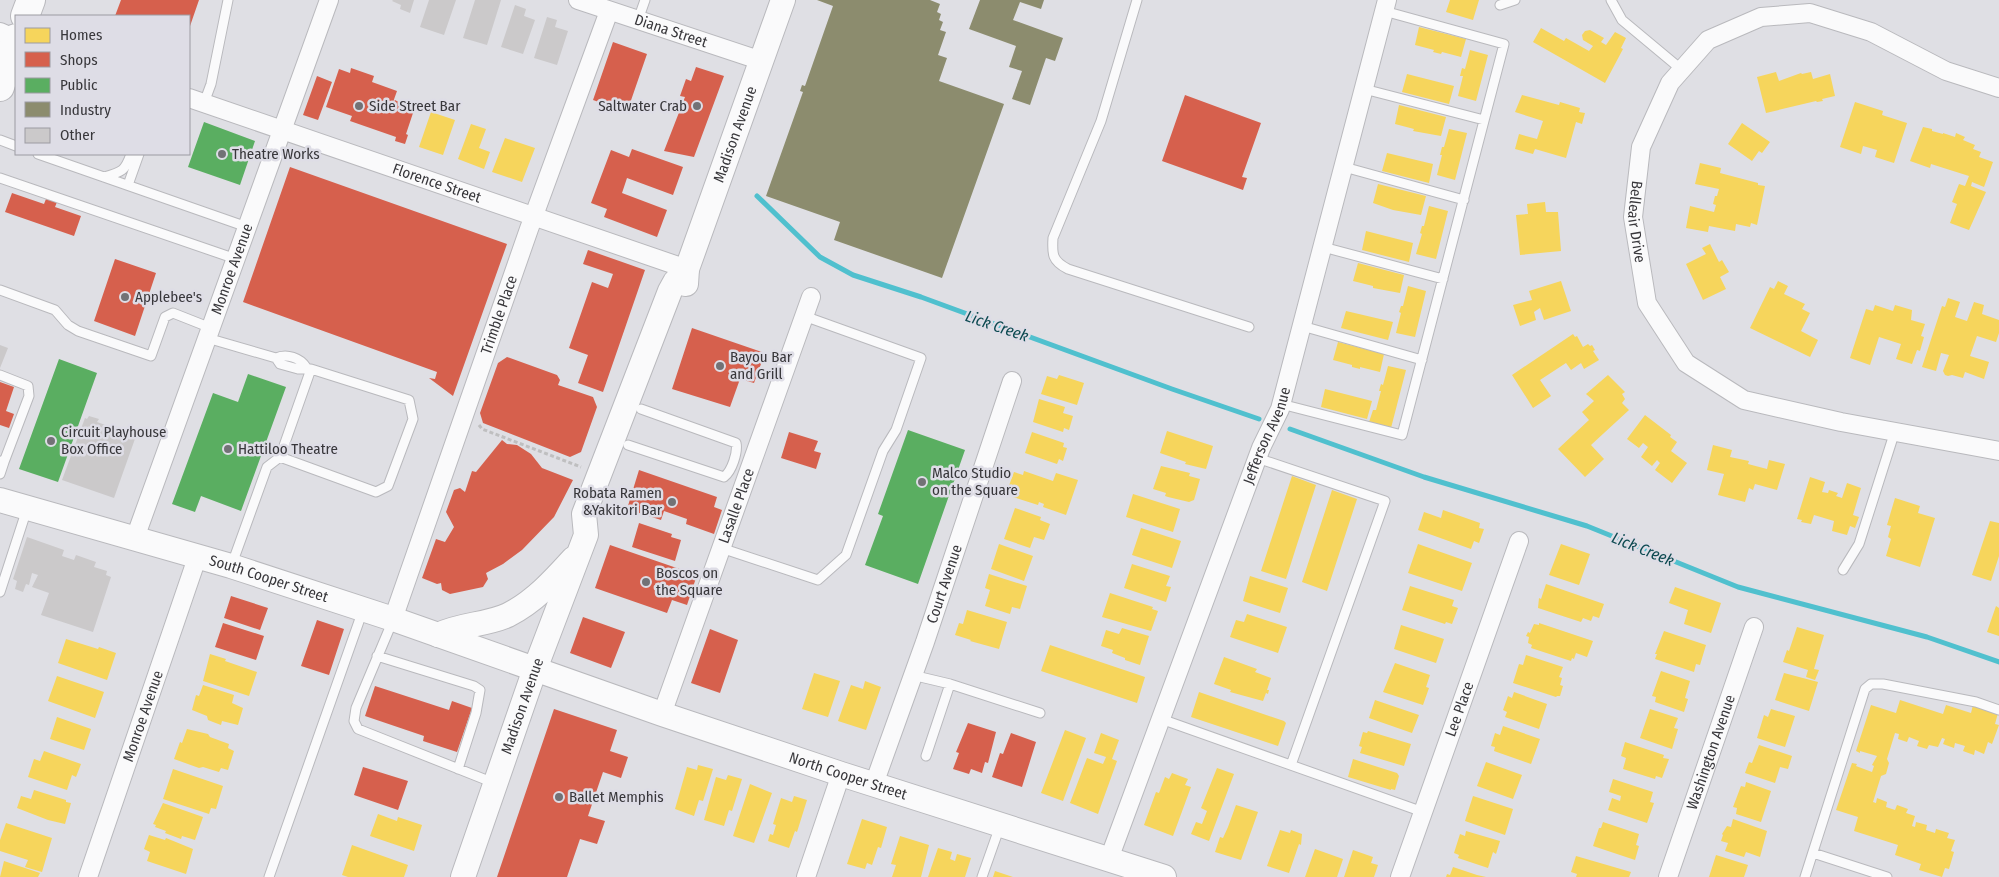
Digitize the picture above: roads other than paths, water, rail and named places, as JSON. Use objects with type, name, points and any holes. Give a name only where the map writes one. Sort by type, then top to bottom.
[{"type":"main road","points":[[25,15],[31,0]]},
{"type":"main road","points":[[3,89],[15,42]]},
{"type":"street","name":"Monroe Avenue","points":[[135,538],[329,0]]},
{"type":"street","name":"Diana Street","points":[[578,0],[610,6],[638,20],[762,61]]},
{"type":"street","name":"Madison Avenue","points":[[463,877],[535,669],[583,543],[599,522],[684,295],[687,269],[783,0]]},
{"type":"street","name":"Trimble Place","points":[[393,619],[534,216],[610,6]]},
{"type":"street","name":"Jefferson Avenue","points":[[1109,859],[1257,458],[1281,404],[1386,6]]},
{"type":"street","name":"Belleair Drive","points":[[1999,88],[1946,71],[1870,32],[1810,13],[1761,17],[1708,40],[1670,83],[1642,147],[1633,218],[1647,303],[1686,363],[1744,400],[1841,422],[1999,451]]},
{"type":"street","points":[[0,32],[15,38]]},
{"type":"street","name":"Florence Street","points":[[196,100],[687,269]]},
{"type":"street","name":"Madison Avenue","points":[[583,543],[584,514],[670,291],[675,282],[687,269]]},
{"type":"street","name":"Lasalle Place","points":[[662,714],[811,297]]},
{"type":"street","name":"Court Avenue","points":[[874,784],[1012,381]]},
{"type":"street","name":"South Cooper Street","points":[[0,500],[198,555],[393,619],[535,669]]},
{"type":"street","name":"Lee Place","points":[[1400,877],[1519,541]]},
{"type":"street","points":[[438,635],[466,625],[508,615],[538,595],[583,543]]},
{"type":"street","name":"Monroe Avenue","points":[[88,877],[198,555]]},
{"type":"street","name":"Washington Avenue","points":[[1668,877],[1754,627]]},
{"type":"street","name":"North Cooper Street","points":[[535,669],[841,774],[1164,877]]},
{"type":"street","points":[[806,877],[841,774]]},
{"type":"lane","points":[[196,100],[211,84],[228,0]]},
{"type":"lane","points":[[638,20],[645,0]]},
{"type":"lane","points":[[1137,0],[1101,121],[1053,238],[1052,254],[1060,265],[1068,269],[1249,327]]},
{"type":"lane","points":[[1500,5],[1516,0]]},
{"type":"lane","points":[[1611,0],[1622,20],[1682,70]]},
{"type":"lane","points":[[1281,404],[1402,435],[1422,360],[1504,44],[1386,6]]},
{"type":"lane","points":[[1364,89],[1484,120]]},
{"type":"lane","points":[[0,140],[15,146]]},
{"type":"lane","points":[[41,155],[248,227]]},
{"type":"lane","points":[[104,177],[118,173],[126,168],[131,155]]},
{"type":"lane","points":[[128,185],[138,155]]},
{"type":"lane","points":[[1344,166],[1464,200]]},
{"type":"lane","points":[[0,178],[236,259]]},
{"type":"lane","points":[[1322,247],[1443,279]]},
{"type":"lane","points":[[0,290],[55,310],[68,325],[78,331],[151,356],[165,317],[173,313],[209,333],[276,358],[283,355],[301,361],[309,368],[409,400],[413,419],[388,486],[376,492],[280,457]]},
{"type":"lane","points":[[721,548],[818,580],[846,555],[883,451],[896,430],[921,358],[804,316]]},
{"type":"lane","points":[[1302,326],[1422,360]]},
{"type":"lane","points":[[232,566],[267,468],[280,457],[309,368]]},
{"type":"lane","points":[[0,376],[28,386],[29,396],[2,462],[0,474]]},
{"type":"lane","points":[[628,445],[724,477],[728,474],[737,448],[736,442],[641,409]]},
{"type":"lane","points":[[1843,570],[1859,544],[1895,431]]},
{"type":"lane","points":[[1257,458],[1385,501],[1291,765]]},
{"type":"lane","points":[[731,464],[748,471]]},
{"type":"lane","points":[[0,592],[28,507]]},
{"type":"lane","points":[[269,877],[364,610]]},
{"type":"lane","points":[[393,619],[356,708],[354,721],[358,729],[496,784]]},
{"type":"lane","points":[[377,656],[474,686],[480,690],[476,712],[458,769]]},
{"type":"lane","points":[[912,675],[950,684],[1040,713]]},
{"type":"lane","points":[[926,756],[950,684]]},
{"type":"lane","points":[[1805,877],[1865,689],[1871,684],[1883,684],[1922,690],[1976,702],[1999,710]]},
{"type":"lane","points":[[1160,719],[1423,812]]},
{"type":"lane","points":[[982,877],[1000,826]]},
{"type":"lane","points":[[1813,853],[1887,877]]},
{"type":"waterway","name":"Lick Creek","points":[[757,196],[820,257],[853,275],[921,297],[1259,419]]},
{"type":"waterway","name":"Lick Creek","points":[[1290,429],[1424,477],[1587,526],[1738,587],[1927,637],[1999,662]]},
{"type":"place","name":"Side Street Bar","points":[[359,106]]},
{"type":"place","name":"Saltwater Crab","points":[[697,106]]},
{"type":"place","name":"Theatre Works","points":[[222,154]]},
{"type":"place","name":"Applebee's","points":[[125,297]]},
{"type":"place","name":"Bayou Bar and Grill","points":[[720,366]]},
{"type":"place","name":"Circuit Playhouse Box Office","points":[[51,441]]},
{"type":"place","name":"Hattiloo Theatre","points":[[228,449]]},
{"type":"place","name":"Malco Studio on the Square","points":[[922,482]]},
{"type":"place","name":"Robata Ramen &Yakitori Bar","points":[[672,502]]},
{"type":"place","name":"Boscos on the Square","points":[[646,582]]},
{"type":"place","name":"Ballet Memphis","points":[[559,797]]}]
